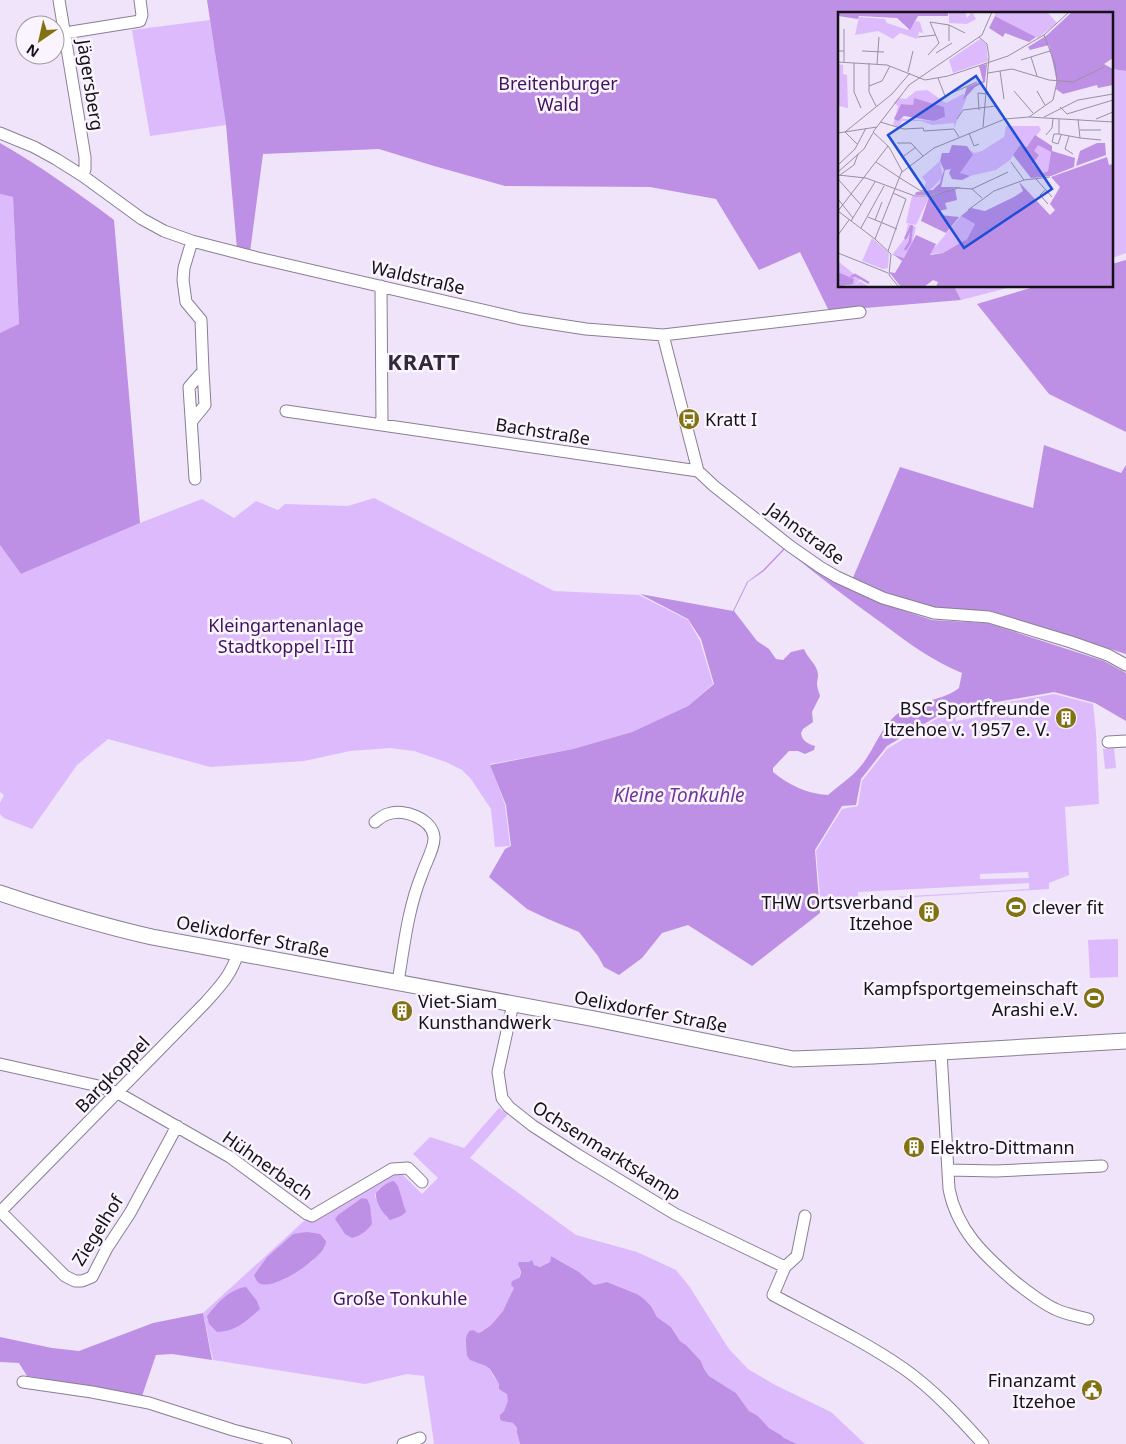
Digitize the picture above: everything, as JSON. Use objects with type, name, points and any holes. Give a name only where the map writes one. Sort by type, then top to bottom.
[{"type":"street","name":"Jägersberg","points":[[59,0],[62,15]]},
{"type":"street","points":[[65,33],[140,21],[142,15],[140,0]]},
{"type":"street","name":"Jägersberg","points":[[65,33],[85,157],[83,176]]},
{"type":"street","name":"Waldstraße","points":[[0,133],[34,147],[83,176],[142,219],[164,231],[192,241],[258,258],[546,323],[663,335],[860,312]]},
{"type":"street","points":[[192,241],[184,268],[183,280],[186,302],[200,320],[203,371],[189,387],[195,479]]},
{"type":"street","points":[[380,286],[382,424]]},
{"type":"street","points":[[663,335],[698,471]]},
{"type":"street","name":"Bachstraße","points":[[286,411],[698,471]]},
{"type":"street","name":"Jahnstraße","points":[[698,471],[774,533],[820,567],[883,598],[934,613],[989,617],[1080,645],[1108,655],[1126,665]]},
{"type":"street","points":[[1108,742],[1126,741]]},
{"type":"street","points":[[375,822],[388,813],[414,816],[426,823],[434,838],[415,892],[398,982]]},
{"type":"street","name":"Oelixdorfer Straße","points":[[0,893],[105,926],[152,936],[594,1019],[793,1059],[1126,1041]]},
{"type":"street","name":"Bargkoppel","points":[[0,1212],[206,1002],[226,980],[234,967],[238,952]]},
{"type":"street","name":"Ochsenmarktskamp","points":[[513,1004],[498,1072],[502,1098],[509,1107],[578,1155],[675,1214],[785,1267]]},
{"type":"street","points":[[941,1052],[949,1189],[955,1210],[967,1232],[978,1248],[1044,1303],[1066,1314],[1088,1319]]},
{"type":"street","name":"Hühnerbach","points":[[0,1064],[94,1085],[118,1093],[230,1157],[312,1216],[392,1169],[408,1168],[422,1182]]},
{"type":"street","name":"Ziegelhof","points":[[0,1212],[65,1276],[75,1281],[88,1279],[92,1277],[107,1248],[130,1213],[177,1126]]},
{"type":"street","points":[[948,1170],[996,1171],[1102,1166]]},
{"type":"street","points":[[806,1216],[797,1256],[785,1267],[773,1294],[903,1368],[945,1404],[983,1444]]},
{"type":"street","points":[[23,1382],[149,1403],[233,1430],[286,1444]]},
{"type":"street","points":[[403,1444],[420,1438]]},
{"type":"green space","points":[[210,20],[226,125],[150,136],[132,30]]},
{"type":"green space","points":[[1114,69],[1126,71],[1126,253],[1114,257]]},
{"type":"green space","points":[[0,194],[13,197],[19,325],[0,333]]},
{"type":"green space","points":[[955,288],[1007,288],[961,300]]},
{"type":"green space","name":"Kleingartenanlage Stadtkoppel I-III","points":[[374,498],[554,591],[639,595],[688,620],[700,641],[713,684],[688,706],[632,732],[573,749],[490,764],[505,805],[510,846],[495,847],[491,809],[471,779],[462,770],[446,762],[414,751],[390,748],[350,751],[304,761],[210,767],[108,739],[77,765],[32,829],[4,818],[0,814],[0,803],[4,795],[0,792],[0,545],[21,574],[140,523],[202,499],[234,518],[256,501],[278,510],[285,504],[348,506]]},
{"type":"green space","points":[[1054,694],[1093,704],[1099,804],[1065,807],[1069,875],[1049,883],[1049,889],[881,899],[821,905],[816,851],[842,809],[858,806],[862,781],[887,749],[946,713]],"holes":[[[1044,701],[1045,705],[956,721],[956,717]],[[1028,872],[1029,878],[980,879],[980,874]],[[1029,883],[1029,889],[858,899],[858,892]]]},
{"type":"green space","points":[[1114,748],[1116,768],[1105,769],[1103,749]]},
{"type":"green space","points":[[1118,939],[1118,977],[1090,978],[1088,940]]},
{"type":"green space","name":"Große Tonkuhle","points":[[499,1108],[508,1114],[470,1158],[576,1235],[637,1252],[676,1270],[689,1286],[729,1349],[748,1369],[775,1385],[831,1412],[865,1444],[797,1444],[784,1438],[769,1428],[758,1416],[749,1411],[736,1393],[709,1376],[701,1361],[680,1341],[671,1327],[657,1317],[651,1306],[637,1294],[607,1282],[594,1285],[579,1272],[551,1256],[550,1262],[540,1267],[527,1263],[518,1265],[519,1276],[511,1285],[514,1288],[503,1311],[491,1325],[465,1342],[467,1356],[471,1360],[490,1369],[507,1394],[509,1401],[500,1415],[502,1421],[513,1423],[517,1428],[520,1444],[433,1444],[424,1376],[407,1374],[365,1384],[213,1360],[203,1313],[304,1221],[318,1217],[393,1171],[401,1173],[422,1194],[438,1178],[413,1154],[430,1137],[464,1148]],"holes":[[[389,1182],[398,1186],[405,1207],[387,1218],[375,1197],[378,1190]],[[293,1234],[325,1247],[313,1261],[283,1280],[254,1275],[267,1257]]]},
{"type":"shaded area","name":"Breitenburger Wald","points":[[207,0],[1126,0],[1126,71],[1114,69],[1114,12],[838,12],[838,288],[955,288],[961,300],[829,311],[800,252],[759,270],[716,199],[650,187],[505,186],[379,149],[263,154],[250,252],[237,249],[226,125]]},
{"type":"shaded area","points":[[0,143],[58,180],[114,220],[140,523],[21,574],[0,545],[0,333],[19,324],[13,197],[0,194]]},
{"type":"shaded area","points":[[1126,260],[1126,432],[1049,394],[977,304],[1030,288],[1114,288],[1114,263]]},
{"type":"shaded area","points":[[1044,445],[1121,473],[1126,465],[1126,654],[991,611],[934,608],[884,594],[852,580],[900,467],[1033,508]]},
{"type":"shaded area","points":[[785,547],[881,603],[932,620],[987,623],[1104,661],[1126,673],[1126,721],[1095,703],[1054,692],[946,711],[887,746],[861,779],[856,805],[842,806],[815,850],[820,913],[752,966],[688,925],[662,933],[642,958],[619,975],[604,967],[598,956],[579,932],[527,909],[489,877],[505,849],[511,846],[506,805],[490,765],[573,749],[632,732],[688,706],[714,684],[701,639],[688,619],[640,594],[733,611],[747,582],[763,570]],"holes":[[[785,549],[845,597],[911,645],[962,673],[959,688],[953,692],[907,708],[893,718],[887,724],[860,767],[828,795],[813,793],[799,788],[773,772],[773,768],[789,751],[798,751],[805,754],[814,750],[815,746],[806,742],[801,733],[803,729],[813,722],[812,712],[820,696],[817,686],[818,671],[804,649],[791,652],[783,660],[776,659],[769,649],[757,641],[734,611],[748,582],[764,571]]]},
{"type":"shaded area","points":[[394,1181],[398,1186],[406,1212],[390,1220],[380,1208],[376,1193],[384,1185]]},
{"type":"shaded area","points":[[362,1198],[367,1199],[370,1205],[372,1224],[363,1233],[352,1238],[345,1234],[335,1219]]},
{"type":"shaded area","points":[[307,1232],[320,1234],[326,1241],[320,1253],[296,1273],[286,1278],[268,1284],[258,1283],[254,1275],[267,1257],[293,1234]]},
{"type":"shaded area","name":"Große Tonkuhle","points":[[551,1256],[579,1272],[594,1285],[607,1282],[637,1294],[644,1299],[651,1306],[657,1317],[671,1327],[680,1341],[701,1361],[709,1376],[736,1393],[749,1411],[758,1416],[769,1428],[797,1444],[520,1444],[517,1428],[513,1423],[500,1419],[500,1415],[508,1401],[507,1394],[499,1389],[499,1384],[490,1369],[470,1360],[467,1356],[466,1338],[469,1331],[473,1330],[478,1333],[491,1325],[503,1311],[514,1288],[511,1285],[512,1281],[521,1275],[519,1262],[529,1262],[532,1260],[534,1265],[540,1267],[550,1262]]},
{"type":"shaded area","points":[[246,1287],[257,1301],[260,1309],[235,1328],[217,1332],[209,1324],[207,1316],[229,1294]]},
{"type":"shaded area","points":[[203,1313],[212,1360],[172,1354],[156,1355],[142,1396],[27,1376],[19,1363],[0,1362],[0,1337],[52,1348],[79,1351],[153,1323]]},
{"type":"place","name":"Kratt I","points":[[689,419]]},
{"type":"place","name":"BSC Sportfreunde Itzehoe v. 1957 e. V.","points":[[1066,718]]},
{"type":"place","name":"clever fit","points":[[1016,907]]},
{"type":"place","name":"THW Ortsverband Itzehoe","points":[[929,912]]},
{"type":"place","name":"Kampfsportgemeinschaft Arashi e.V.","points":[[1094,998]]},
{"type":"place","name":"Viet-Siam Kunsthandwerk","points":[[402,1011]]},
{"type":"place","name":"Elektro-Dittmann","points":[[914,1147]]},
{"type":"place","name":"Finanzamt Itzehoe","points":[[1092,1390]]},
{"type":"district","name":"KRATT","points":[[424,361]]},
{"type":"water label","name":"Kleine Tonkuhle","points":[[679,795]]}]
